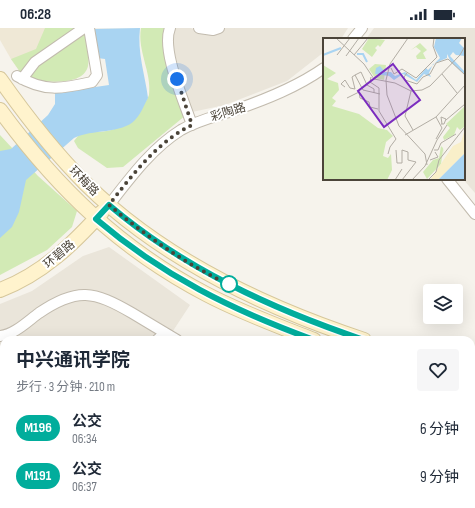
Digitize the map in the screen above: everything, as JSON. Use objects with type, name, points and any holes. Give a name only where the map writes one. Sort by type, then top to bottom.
[{"type":"main road","name":"环梅路","points":[[0,79],[31,121],[87,186],[162,246],[220,280],[312,321],[353,336]]},
{"type":"main road","name":"环梅路","points":[[0,110],[45,168],[96,219],[147,259],[206,295],[274,325],[303,336]]},
{"type":"main road","name":"环碧路","points":[[0,290],[18,283],[48,264],[63,252],[109,205]]},
{"type":"street","points":[[84,28],[35,62],[19,78],[33,85],[45,88],[76,86],[92,82],[97,75],[89,28]]},
{"type":"street","points":[[170,28],[167,35],[169,54],[192,125]]},
{"type":"street","points":[[199,28],[213,30],[219,28]]},
{"type":"street","points":[[355,38],[362,28]]},
{"type":"street","name":"彩陶路","points":[[109,205],[157,149],[173,135],[192,125],[266,99],[290,88],[323,69]]},
{"type":"street","points":[[447,180],[475,214]]},
{"type":"street","points":[[0,336],[16,330],[54,304],[74,296],[89,295],[109,300],[170,336]]},
{"type":"street","points":[[162,336],[165,333]]},
{"type":"shaded area","points":[[0,28],[84,28],[88,65],[86,70],[76,79],[25,79],[0,40]]},
{"type":"shaded area","points":[[176,28],[191,28],[204,34],[217,35],[225,28],[348,28],[342,38],[323,38],[323,53],[287,81],[225,105],[192,112],[173,48],[172,31]]},
{"type":"shaded area","points":[[374,28],[475,28],[475,193],[464,180],[465,38],[367,38]]},
{"type":"shaded area","points":[[109,247],[190,305],[170,336],[0,336],[0,304],[32,291],[83,256]]},
{"type":"green space","points":[[45,28],[84,28],[88,47],[88,66],[85,73],[78,78],[61,82],[25,79],[11,59],[36,49]]},
{"type":"green space","points":[[141,28],[164,28],[163,36],[166,58],[186,115],[123,167],[107,168],[78,148],[74,141],[78,136],[86,131],[103,132],[119,128],[133,119],[143,106],[149,95],[149,86],[141,45]]},
{"type":"green space","points":[[0,135],[38,176],[77,211],[72,227],[47,250],[0,275]]},
{"type":"water","points":[[140,28],[140,55],[148,98],[139,115],[135,120],[123,127],[89,133],[74,138],[26,180],[19,212],[12,227],[0,238],[0,151],[11,149],[48,115],[55,104],[55,93],[109,85],[105,59],[97,58],[94,29]]},
{"type":"bus line","name":"M196","points":[[303,336],[274,325],[206,295],[128,246],[96,219],[109,205],[162,246],[220,280],[312,321],[351,336]]},
{"type":"route","points":[[177,79],[192,125],[173,135],[157,149],[121,189],[109,205],[162,246],[191,264],[232,286],[229,284]]}]
